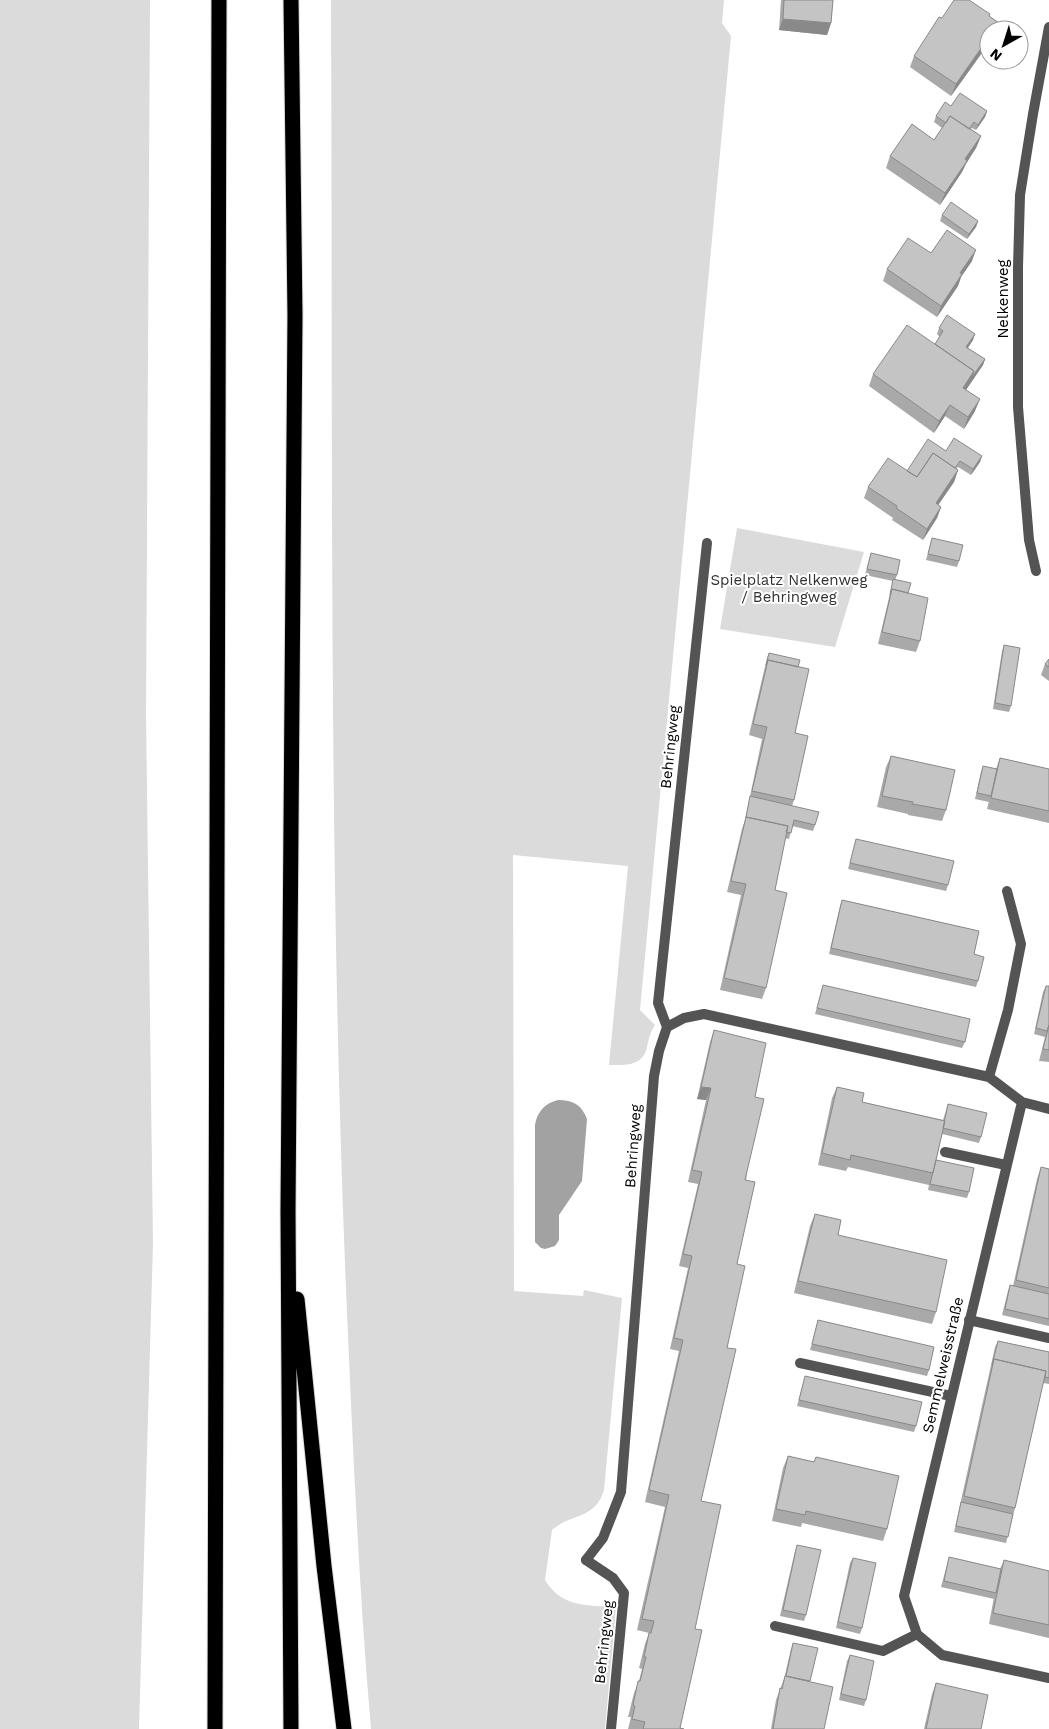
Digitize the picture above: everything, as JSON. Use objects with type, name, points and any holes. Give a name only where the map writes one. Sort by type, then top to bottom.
[{"type":"highway","points":[[215,1729],[219,0]]},
{"type":"highway","points":[[291,0],[295,325],[288,1211],[291,1729]]},
{"type":"highway","points":[[288,1211],[324,1566],[344,1729]]},
{"type":"street","name":"Nelkenweg","points":[[1036,571],[1030,540],[1018,406],[1019,231],[1020,195],[1032,114],[1049,27]]},
{"type":"street","name":"Behringweg","points":[[611,1729],[624,1594],[613,1578],[586,1560],[603,1538],[621,1492],[654,1076],[659,1051],[668,1027],[658,1003],[707,544]]},
{"type":"street","points":[[990,1078],[1008,1010],[1021,944],[1007,891]]},
{"type":"street","points":[[668,1027],[684,1018],[704,1014],[990,1078],[1022,1102],[1049,1109]]},
{"type":"street","name":"Semmelweisstraße","points":[[917,1634],[904,1596],[1022,1102]]},
{"type":"street","points":[[945,1152],[1006,1165]]},
{"type":"street","points":[[969,1320],[1049,1338]]},
{"type":"street","points":[[800,1363],[951,1396]]},
{"type":"street","points":[[775,1626],[882,1651],[917,1634],[942,1655],[1049,1678]]},
{"type":"green space","points":[[0,0],[150,0],[146,714],[153,1244],[139,1729],[0,1729]]},
{"type":"green space","points":[[331,0],[724,0],[722,23],[731,36],[640,1010],[655,1025],[645,1054],[632,1064],[609,1065],[628,866],[513,855],[514,1291],[583,1296],[584,1290],[622,1298],[604,1490],[595,1507],[552,1530],[545,1580],[559,1596],[567,1600],[585,1605],[616,1607],[605,1729],[371,1729],[360,1573],[347,1312],[337,984],[333,656]]},
{"type":"green space","name":"Spielplatz Nelkenweg / Behringweg","points":[[737,528],[864,552],[835,647],[720,629]]},
{"type":"shaded area","points":[[558,1100],[576,1104],[587,1119],[582,1181],[559,1215],[559,1240],[555,1246],[545,1249],[535,1242],[535,1125],[542,1109],[549,1103]]},
{"type":"building","points":[[784,0],[833,0],[831,23],[783,19]]},
{"type":"building","points":[[954,0],[969,0],[990,14],[989,16],[995,20],[979,20],[979,51],[956,84],[914,56],[939,17],[942,18]]},
{"type":"building","points":[[960,93],[987,111],[978,125],[974,122],[969,129],[950,116],[946,123],[936,116],[945,102],[951,106]]},
{"type":"building","points":[[950,116],[981,136],[965,159],[967,161],[945,193],[890,156],[912,124],[934,140]]},
{"type":"building","points":[[951,202],[978,221],[969,234],[942,215]]},
{"type":"building","points":[[947,230],[976,250],[941,306],[887,269],[908,238],[931,253]]},
{"type":"building","points":[[947,315],[975,334],[966,347],[985,359],[972,377],[974,371],[935,344],[943,331],[939,328]]},
{"type":"building","points":[[907,325],[974,371],[963,388],[980,399],[968,417],[950,405],[939,421],[873,374]]},
{"type":"building","points":[[954,438],[982,456],[973,469],[960,461],[955,468],[933,453],[917,477],[907,471],[928,439],[946,451]]},
{"type":"building","points":[[933,453],[958,470],[936,503],[941,507],[927,529],[868,487],[888,458],[917,477]]},
{"type":"building","points":[[932,538],[963,545],[959,561],[928,554]]},
{"type":"building","points":[[871,553],[900,560],[897,575],[867,569]]},
{"type":"building","points":[[893,579],[911,583],[908,593],[892,589],[890,595]]},
{"type":"building","points":[[892,589],[928,598],[920,641],[882,632]]},
{"type":"building","points":[[1004,645],[1020,648],[1011,706],[995,703]]},
{"type":"building","points":[[769,653],[800,660],[798,667],[768,660],[766,665]]},
{"type":"building","points":[[1049,659],[1049,667],[1045,664]]},
{"type":"building","points":[[768,660],[809,669],[795,733],[808,736],[794,800],[752,791],[767,727],[753,724]]},
{"type":"building","points":[[891,756],[955,770],[946,810],[882,796]]},
{"type":"building","points":[[1000,758],[1049,769],[1049,811],[991,798]]},
{"type":"building","points":[[983,766],[997,769],[991,796],[977,793]]},
{"type":"building","points":[[750,796],[819,812],[815,825],[794,820],[791,833],[786,832],[788,826],[746,817]]},
{"type":"building","points":[[746,817],[788,826],[775,890],[787,893],[766,988],[724,978],[746,884],[731,881]]},
{"type":"building","points":[[856,839],[954,861],[948,885],[850,863]]},
{"type":"building","points":[[842,900],[979,931],[974,954],[984,957],[978,981],[831,948]]},
{"type":"building","points":[[823,985],[970,1019],[965,1042],[817,1008]]},
{"type":"building","points":[[1046,986],[1049,986],[1049,1025],[1047,1031],[1036,1028]]},
{"type":"building","points":[[1049,1025],[1049,1050],[1043,1049]]},
{"type":"building","points":[[714,1030],[766,1043],[755,1097],[764,1099],[745,1180],[755,1182],[737,1264],[745,1266],[727,1348],[736,1349],[701,1501],[721,1505],[695,1629],[702,1630],[680,1728],[684,1729],[643,1729],[645,1722],[632,1719],[635,1706],[633,1705],[646,1657],[644,1657],[649,1633],[651,1633],[654,1621],[642,1619],[669,1495],[649,1490],[683,1340],[674,1338],[692,1256],[683,1254],[702,1172],[692,1170],[711,1088],[701,1087]]},
{"type":"building","points":[[837,1087],[864,1093],[862,1102],[945,1121],[933,1173],[851,1155],[850,1160],[822,1153]]},
{"type":"building","points":[[948,1104],[987,1113],[981,1137],[943,1128]]},
{"type":"building","points":[[936,1160],[974,1168],[969,1192],[930,1184]]},
{"type":"building","points":[[1041,1167],[1049,1169],[1049,1288],[1016,1280]]},
{"type":"building","points":[[815,1214],[841,1220],[838,1235],[947,1260],[936,1312],[798,1281]]},
{"type":"building","points":[[1010,1285],[1049,1294],[1049,1319],[1005,1309]]},
{"type":"building","points":[[818,1320],[934,1347],[929,1370],[812,1344]]},
{"type":"building","points":[[998,1341],[1049,1352],[1049,1378],[1045,1377],[1046,1371],[994,1359],[992,1365]]},
{"type":"building","points":[[994,1359],[1046,1371],[1015,1508],[964,1496]]},
{"type":"building","points":[[805,1376],[922,1402],[916,1426],[799,1400]]},
{"type":"building","points":[[788,1456],[814,1462],[816,1457],[899,1476],[887,1529],[806,1511],[805,1515],[776,1509]]},
{"type":"building","points":[[961,1502],[1013,1514],[1008,1537],[956,1526]]},
{"type":"building","points":[[797,1545],[821,1550],[806,1615],[783,1610]]},
{"type":"building","points":[[949,1557],[1001,1569],[996,1593],[944,1581]]},
{"type":"building","points":[[853,1558],[876,1563],[862,1628],[838,1622]]},
{"type":"building","points":[[1004,1560],[1049,1571],[1049,1625],[993,1613]]},
{"type":"building","points":[[793,1643],[818,1648],[810,1681],[786,1676]]},
{"type":"building","points":[[850,1655],[874,1661],[866,1700],[841,1694]]},
{"type":"building","points":[[785,1676],[833,1687],[824,1729],[773,1729],[780,1688],[782,1689]]},
{"type":"building","points":[[936,1683],[988,1695],[981,1729],[926,1729]]}]
